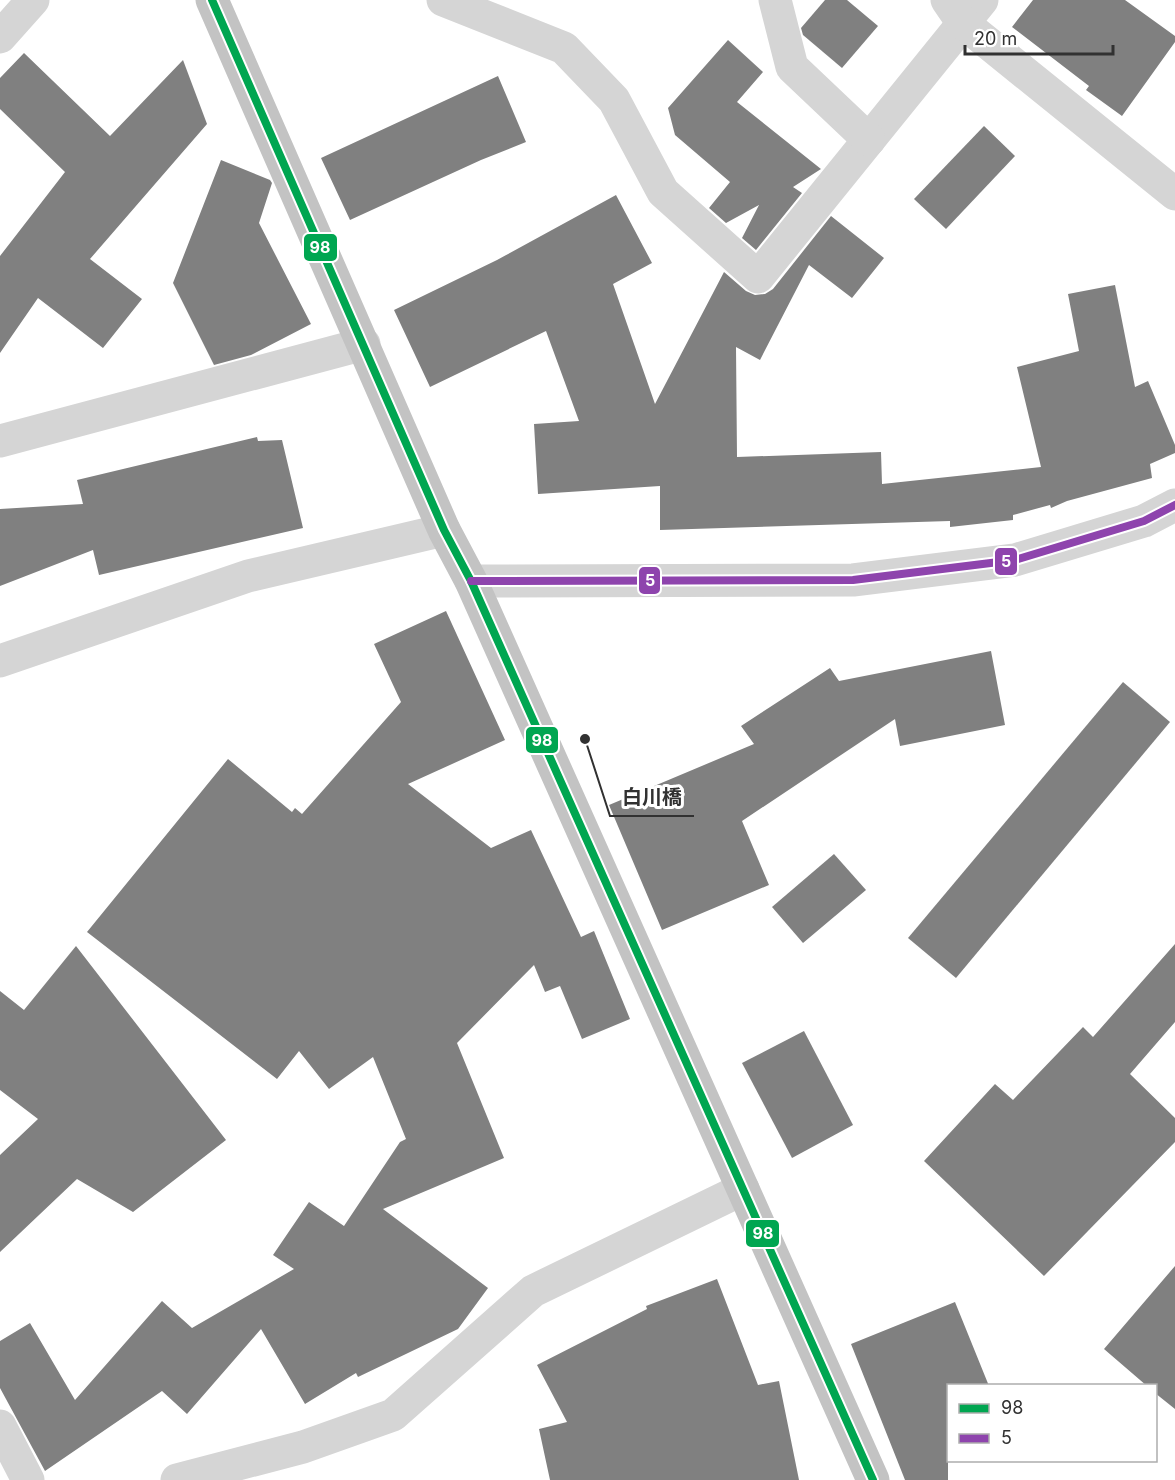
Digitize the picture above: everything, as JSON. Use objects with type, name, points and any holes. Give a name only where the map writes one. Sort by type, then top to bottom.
[{"type":"highway","points":[[212,0],[444,530],[471,580],[873,1480]]},
{"type":"street","points":[[0,37],[33,0]]},
{"type":"street","points":[[443,0],[564,48],[614,100],[663,192],[758,277],[868,140],[964,7],[1175,194]]},
{"type":"street","points":[[775,0],[792,67],[868,140]]},
{"type":"street","points":[[0,441],[364,344]]},
{"type":"street","points":[[471,580],[853,580],[1015,560],[1144,521],[1175,505]]},
{"type":"street","points":[[0,661],[248,576],[444,530]]},
{"type":"street","points":[[177,1480],[303,1447],[393,1415],[533,1291],[743,1189]]},
{"type":"street","points":[[0,1426],[28,1480]]},
{"type":"building","points":[[825,0],[847,0],[878,26],[842,68],[803,35],[801,28]]},
{"type":"building","points":[[1033,0],[1125,0],[1175,36],[1175,42],[1122,116],[1086,90],[1089,86],[1012,27]]},
{"type":"building","points":[[728,40],[763,72],[737,102],[821,169],[793,187],[802,193],[756,250],[742,238],[759,205],[726,223],[709,208],[730,182],[675,135],[668,108]]},
{"type":"building","points":[[24,53],[110,136],[183,60],[207,124],[90,259],[142,299],[103,348],[38,298],[0,353],[0,256],[65,172],[0,109],[0,78]]},
{"type":"building","points":[[498,76],[526,142],[350,220],[321,158]]},
{"type":"building","points":[[984,126],[1015,156],[946,229],[914,199]]},
{"type":"building","points":[[221,160],[270,180],[272,183],[259,223],[311,324],[251,355],[214,365],[173,283]]},
{"type":"building","points":[[616,195],[652,263],[613,284],[655,404],[724,272],[746,291],[755,295],[765,294],[773,289],[831,216],[884,258],[852,298],[809,265],[760,360],[736,347],[737,457],[881,452],[882,484],[1041,467],[1017,367],[1079,351],[1068,294],[1115,285],[1135,387],[1148,381],[1175,445],[1175,453],[1150,464],[1152,478],[1067,501],[1051,508],[1050,505],[1013,515],[1013,520],[950,527],[950,521],[660,530],[660,486],[538,494],[534,424],[579,421],[546,331],[430,387],[394,310],[497,260]]},
{"type":"building","points":[[257,437],[258,441],[282,440],[303,528],[99,575],[93,550],[0,586],[0,509],[83,504],[77,480]]},
{"type":"building","points":[[446,611],[505,740],[408,784],[491,848],[531,830],[581,937],[594,931],[630,1019],[582,1039],[560,986],[545,992],[534,965],[457,1043],[504,1158],[383,1209],[488,1288],[458,1329],[358,1377],[356,1373],[305,1404],[261,1329],[187,1414],[162,1391],[45,1471],[0,1388],[0,1341],[30,1323],[75,1400],[162,1301],[192,1328],[294,1269],[273,1255],[309,1202],[344,1226],[400,1142],[406,1139],[373,1057],[329,1089],[299,1051],[277,1079],[87,932],[228,759],[292,812],[295,808],[302,814],[401,702],[374,644]]},
{"type":"building","points":[[991,651],[1005,725],[900,746],[895,719],[742,821],[769,885],[662,930],[609,805],[754,744],[741,726],[830,668],[839,681]]},
{"type":"building","points":[[1123,682],[1170,722],[956,978],[908,938]]},
{"type":"building","points":[[834,854],[866,890],[803,943],[772,907]]},
{"type":"building","points":[[1175,944],[1175,1022],[1130,1074],[1175,1118],[1175,1142],[1044,1276],[924,1161],[995,1084],[1013,1100],[1083,1027],[1093,1037]]},
{"type":"building","points":[[76,946],[226,1140],[133,1212],[77,1179],[0,1252],[0,1155],[38,1119],[0,1090],[0,991],[24,1010]]},
{"type":"building","points":[[804,1031],[853,1125],[792,1158],[742,1063]]},
{"type":"building","points":[[1175,1266],[1175,1409],[1157,1395],[1157,1384],[1145,1384],[1104,1349]]},
{"type":"building","points":[[717,1279],[758,1385],[779,1381],[799,1480],[550,1480],[539,1429],[567,1422],[537,1365],[647,1309],[646,1306]]},
{"type":"building","points":[[955,1302],[988,1384],[947,1384],[948,1480],[905,1480],[851,1344]]},
{"type":"transit line","name":"98","points":[[212,0],[444,530],[471,581],[873,1480]]},
{"type":"transit line","name":"5","points":[[471,581],[853,580],[1015,560],[1144,521],[1175,505]]},
{"type":"place","name":"白川橋","points":[[585,739]]}]
